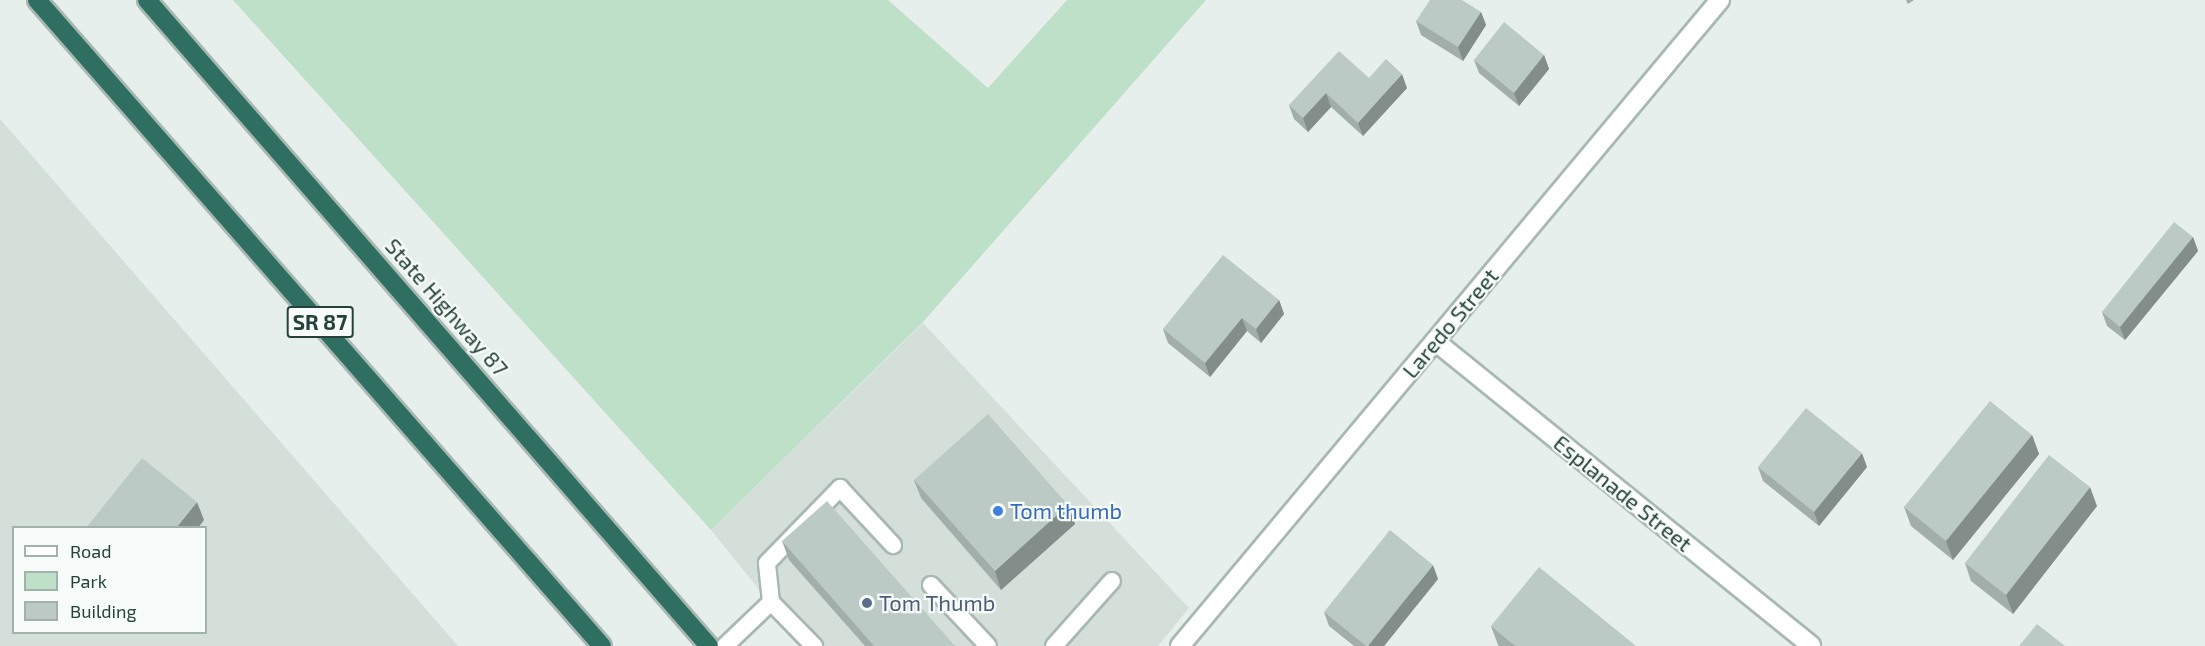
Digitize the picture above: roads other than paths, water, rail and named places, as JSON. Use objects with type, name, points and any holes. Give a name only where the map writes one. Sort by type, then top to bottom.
[{"type":"highway","name":"SR 87","points":[[37,0],[602,646]]},
{"type":"highway","name":"State Highway 87","points":[[147,0],[709,646]]},
{"type":"street","name":"Laredo Street","points":[[1180,646],[1720,0]]},
{"type":"street","name":"Esplanade Street","points":[[1435,341],[1811,646]]},
{"type":"lane","points":[[813,646],[771,602],[767,563],[840,488],[893,545]]},
{"type":"lane","points":[[1054,646],[1112,581]]},
{"type":"lane","points":[[932,585],[988,646]]},
{"type":"lane","points":[[725,646],[771,602]]},
{"type":"place","name":"Tom thumb","points":[[998,511]]},
{"type":"place","name":"Tom Thumb","points":[[867,603]]}]
